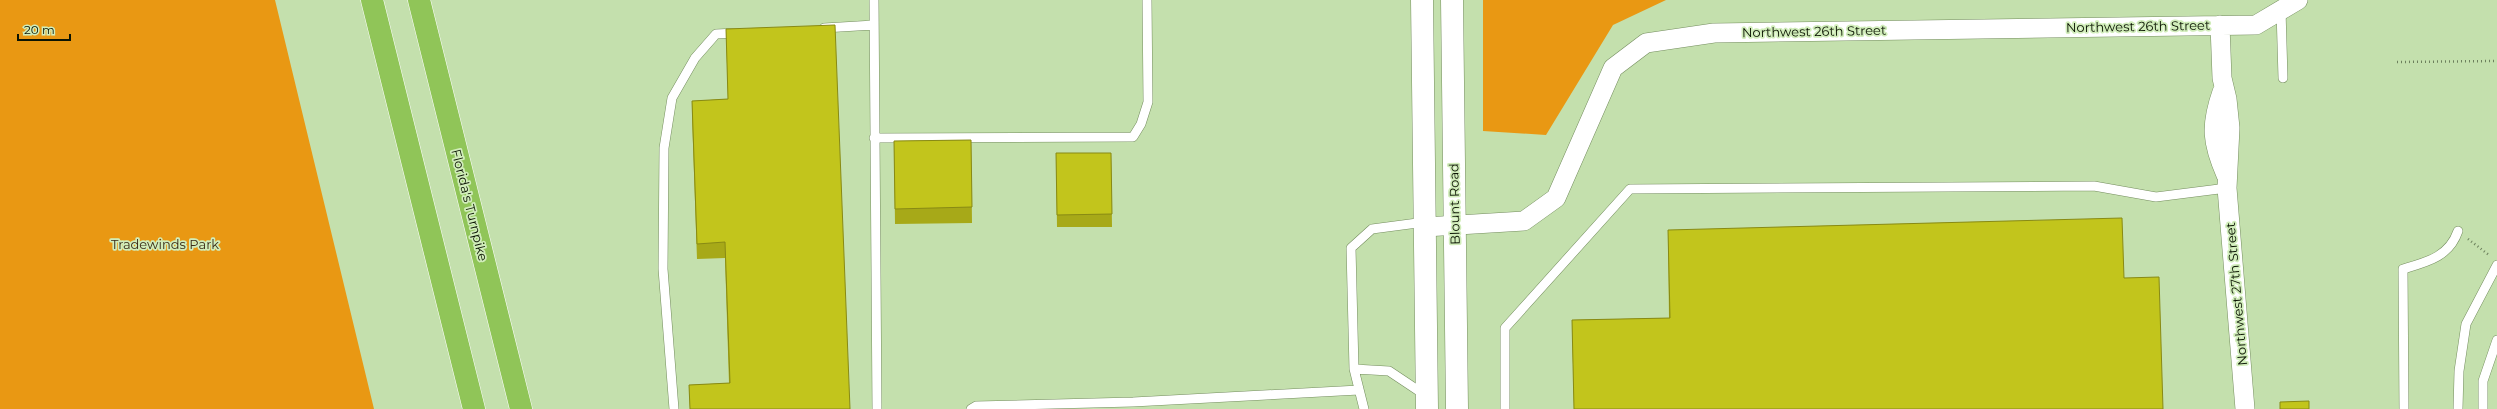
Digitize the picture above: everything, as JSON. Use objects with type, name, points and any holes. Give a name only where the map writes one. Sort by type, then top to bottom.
[{"type":"highway","points":[[372,0],[474,409]]},
{"type":"highway","name":"Florida's Turnpike","points":[[419,0],[521,409]]},
{"type":"street","points":[[1422,0],[1427,403]]},
{"type":"street","name":"Blount Road","points":[[1452,0],[1457,409]]},
{"type":"street","name":"Northwest 26th Street","points":[[1425,225],[1455,225],[1524,221],[1556,198],[1613,68],[1646,43],[1714,33],[2256,25],[2298,0]]},
{"type":"street","name":"Northwest 27th Street","points":[[2220,25],[2224,85],[2213,129],[2215,150],[2228,183],[2245,409]]},
{"type":"lane","points":[[874,0],[877,409]]},
{"type":"lane","points":[[874,138],[1133,137],[1141,124],[1148,102],[1147,0]]},
{"type":"lane","points":[[2281,10],[2283,78]]},
{"type":"lane","points":[[811,28],[874,25]]},
{"type":"lane","points":[[674,409],[663,269],[664,148],[672,98],[695,58],[716,34],[747,32]]},
{"type":"lane","points":[[1505,409],[1504,328],[1630,189],[2094,186],[2156,197],[2228,183]]},
{"type":"lane","points":[[1364,409],[1354,369],[1351,248],[1372,229],[1425,225]]},
{"type":"lane","points":[[2404,409],[2403,269],[2432,260],[2453,245],[2458,231]]},
{"type":"lane","points":[[2458,409],[2459,371],[2466,324],[2497,265]]},
{"type":"lane","points":[[2483,409],[2483,381],[2497,340]]},
{"type":"lane","points":[[1354,369],[1389,371],[1427,403]]},
{"type":"lane","points":[[971,409],[976,406],[1133,402],[1359,390]]},
{"type":"path","points":[[2397,62],[2497,61]]},
{"type":"path","points":[[2458,231],[2491,257]]},
{"type":"green space","name":"Tradewinds Park","points":[[0,0],[275,0],[374,409],[0,409]]},
{"type":"green space","points":[[1483,0],[1666,0],[1613,25],[1546,135],[1483,131]]},
{"type":"building","points":[[835,25],[850,409],[690,409],[689,385],[730,383],[725,242],[697,244],[692,101],[728,99],[726,29]]},
{"type":"building","points":[[971,140],[972,207],[895,209],[894,141]]},
{"type":"building","points":[[1056,153],[1111,153],[1112,214],[1057,215]]},
{"type":"building","points":[[2122,218],[2124,278],[2159,277],[2163,409],[1574,409],[1572,320],[1670,318],[1668,230]]},
{"type":"building","points":[[2309,401],[2309,409],[2280,409],[2280,402]]}]
